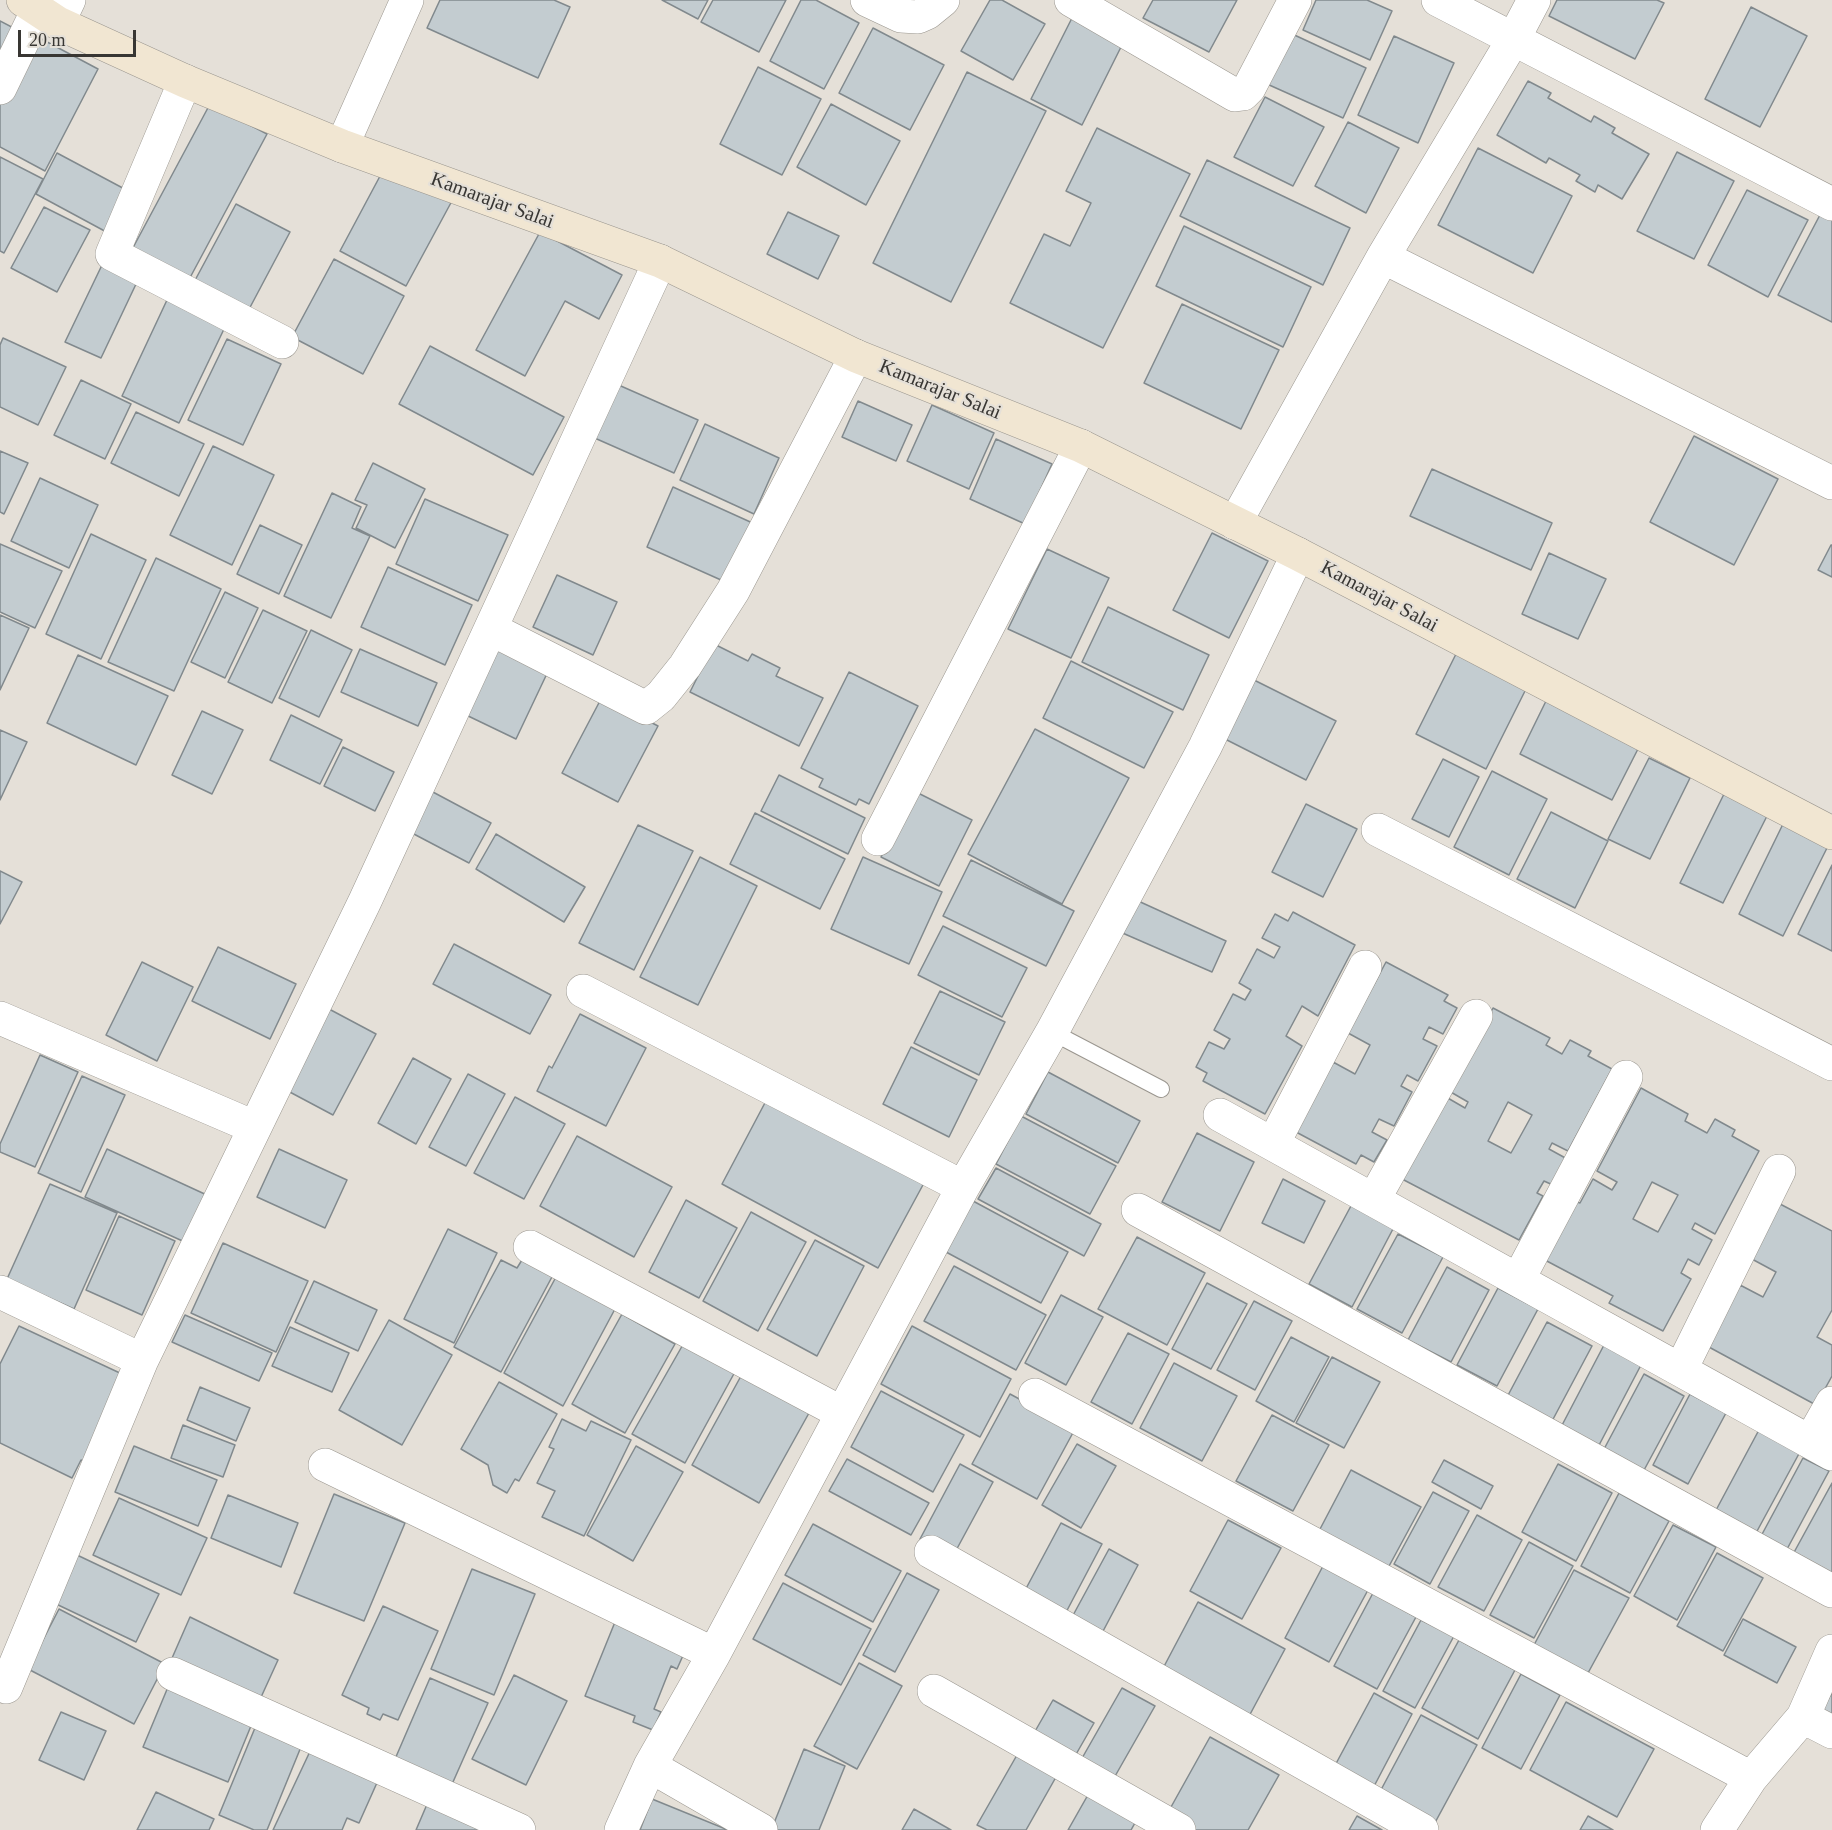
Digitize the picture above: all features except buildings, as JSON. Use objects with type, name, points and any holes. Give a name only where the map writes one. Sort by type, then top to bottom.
[{"type":"main road","name":"Kamarajar Salai","points":[[48,9],[185,81],[342,146],[660,261],[856,356],[1081,446],[1298,554],[1832,833]]},
{"type":"street","points":[[342,146],[407,0]]},
{"type":"street","points":[[867,0],[901,16],[918,17],[943,0]]},
{"type":"street","points":[[1071,0],[1235,95],[1243,94],[1249,88],[1296,0]]},
{"type":"street","points":[[1438,0],[1832,204]]},
{"type":"street","points":[[1235,523],[1383,257],[1513,40],[1534,0]]},
{"type":"street","points":[[0,88],[31,24],[48,9]]},
{"type":"street","points":[[185,81],[112,254],[282,342]]},
{"type":"street","points":[[1383,257],[1832,483]]},
{"type":"street","points":[[0,1683],[6,1687],[142,1360],[365,901],[660,261]]},
{"type":"street","points":[[491,629],[646,708],[661,696],[685,666],[733,591],[856,356]]},
{"type":"street","points":[[878,839],[1081,446]]},
{"type":"street","points":[[621,1830],[650,1766],[714,1654],[963,1187],[1052,1032],[1205,747],[1298,554]]},
{"type":"street","points":[[1378,830],[1832,1064]]},
{"type":"street","points":[[1273,1144],[1365,967]]},
{"type":"street","points":[[584,991],[963,1187]]},
{"type":"street","points":[[1374,1199],[1476,1016]]},
{"type":"street","points":[[0,1018],[254,1127]]},
{"type":"street","points":[[1518,1281],[1626,1077]]},
{"type":"street","points":[[1220,1115],[1821,1448],[1832,1403]]},
{"type":"street","points":[[1681,1369],[1779,1171]]},
{"type":"street","points":[[1138,1210],[1832,1591]]},
{"type":"street","points":[[530,1247],[842,1413]]},
{"type":"street","points":[[0,1292],[142,1360]]},
{"type":"street","points":[[1035,1395],[1751,1778]]},
{"type":"street","points":[[325,1465],[714,1654]]},
{"type":"street","points":[[931,1552],[1422,1830]]},
{"type":"street","points":[[1717,1830],[1751,1778],[1803,1717],[1832,1651]]},
{"type":"street","points":[[173,1674],[519,1830]]},
{"type":"street","points":[[933,1691],[1179,1830]]},
{"type":"street","points":[[1803,1717],[1832,1732]]},
{"type":"street","points":[[650,1766],[761,1830]]},
{"type":"lane","points":[[1052,1032],[1161,1089]]}]
